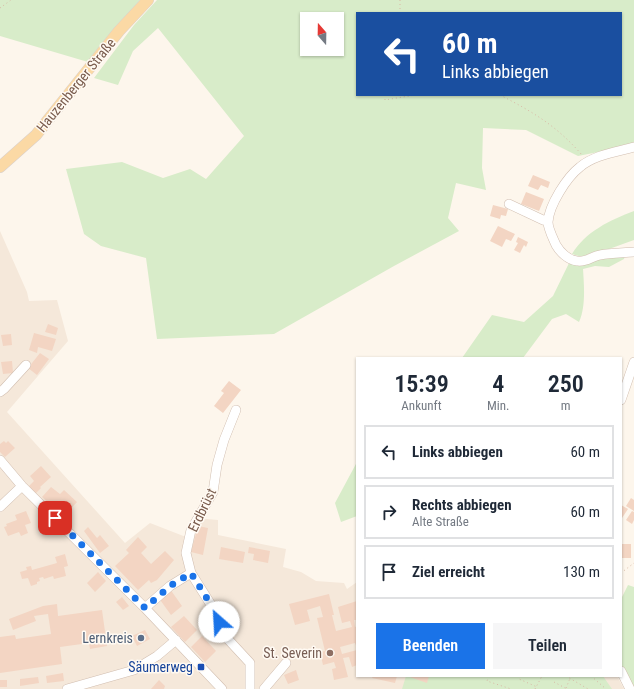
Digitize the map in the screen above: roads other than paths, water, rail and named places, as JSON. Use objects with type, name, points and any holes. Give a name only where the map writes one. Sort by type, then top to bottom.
[{"type":"main road","name":"Hauzenberger Straße","points":[[0,167],[36,135],[119,31],[148,0]]},
{"type":"street","points":[[634,147],[604,155],[588,161],[580,167],[566,182],[554,205],[548,221],[552,235],[559,250],[572,259],[583,261],[600,255],[634,252]]},
{"type":"street","points":[[509,204],[548,221]]},
{"type":"street","points":[[622,394],[625,375],[634,362]]},
{"type":"street","points":[[0,392],[26,365]]},
{"type":"street","name":"Erdbrüst","points":[[236,410],[224,440],[214,492],[191,530],[186,553],[191,573],[213,608],[225,636],[250,663],[250,689]]},
{"type":"street","points":[[0,460],[22,486],[145,608],[222,689]]},
{"type":"street","points":[[0,507],[22,486]]},
{"type":"street","points":[[145,608],[170,586],[191,573]]},
{"type":"street","points":[[67,689],[134,670],[157,656],[176,640]]},
{"type":"street","points":[[264,689],[286,663]]},
{"type":"street","points":[[622,673],[630,689]]},
{"type":"place","name":"Lernkreis","points":[[141,638]]},
{"type":"place","name":"St. Severin","points":[[330,653]]},
{"type":"place","name":"Säumerweg","points":[[201,667]]}]
